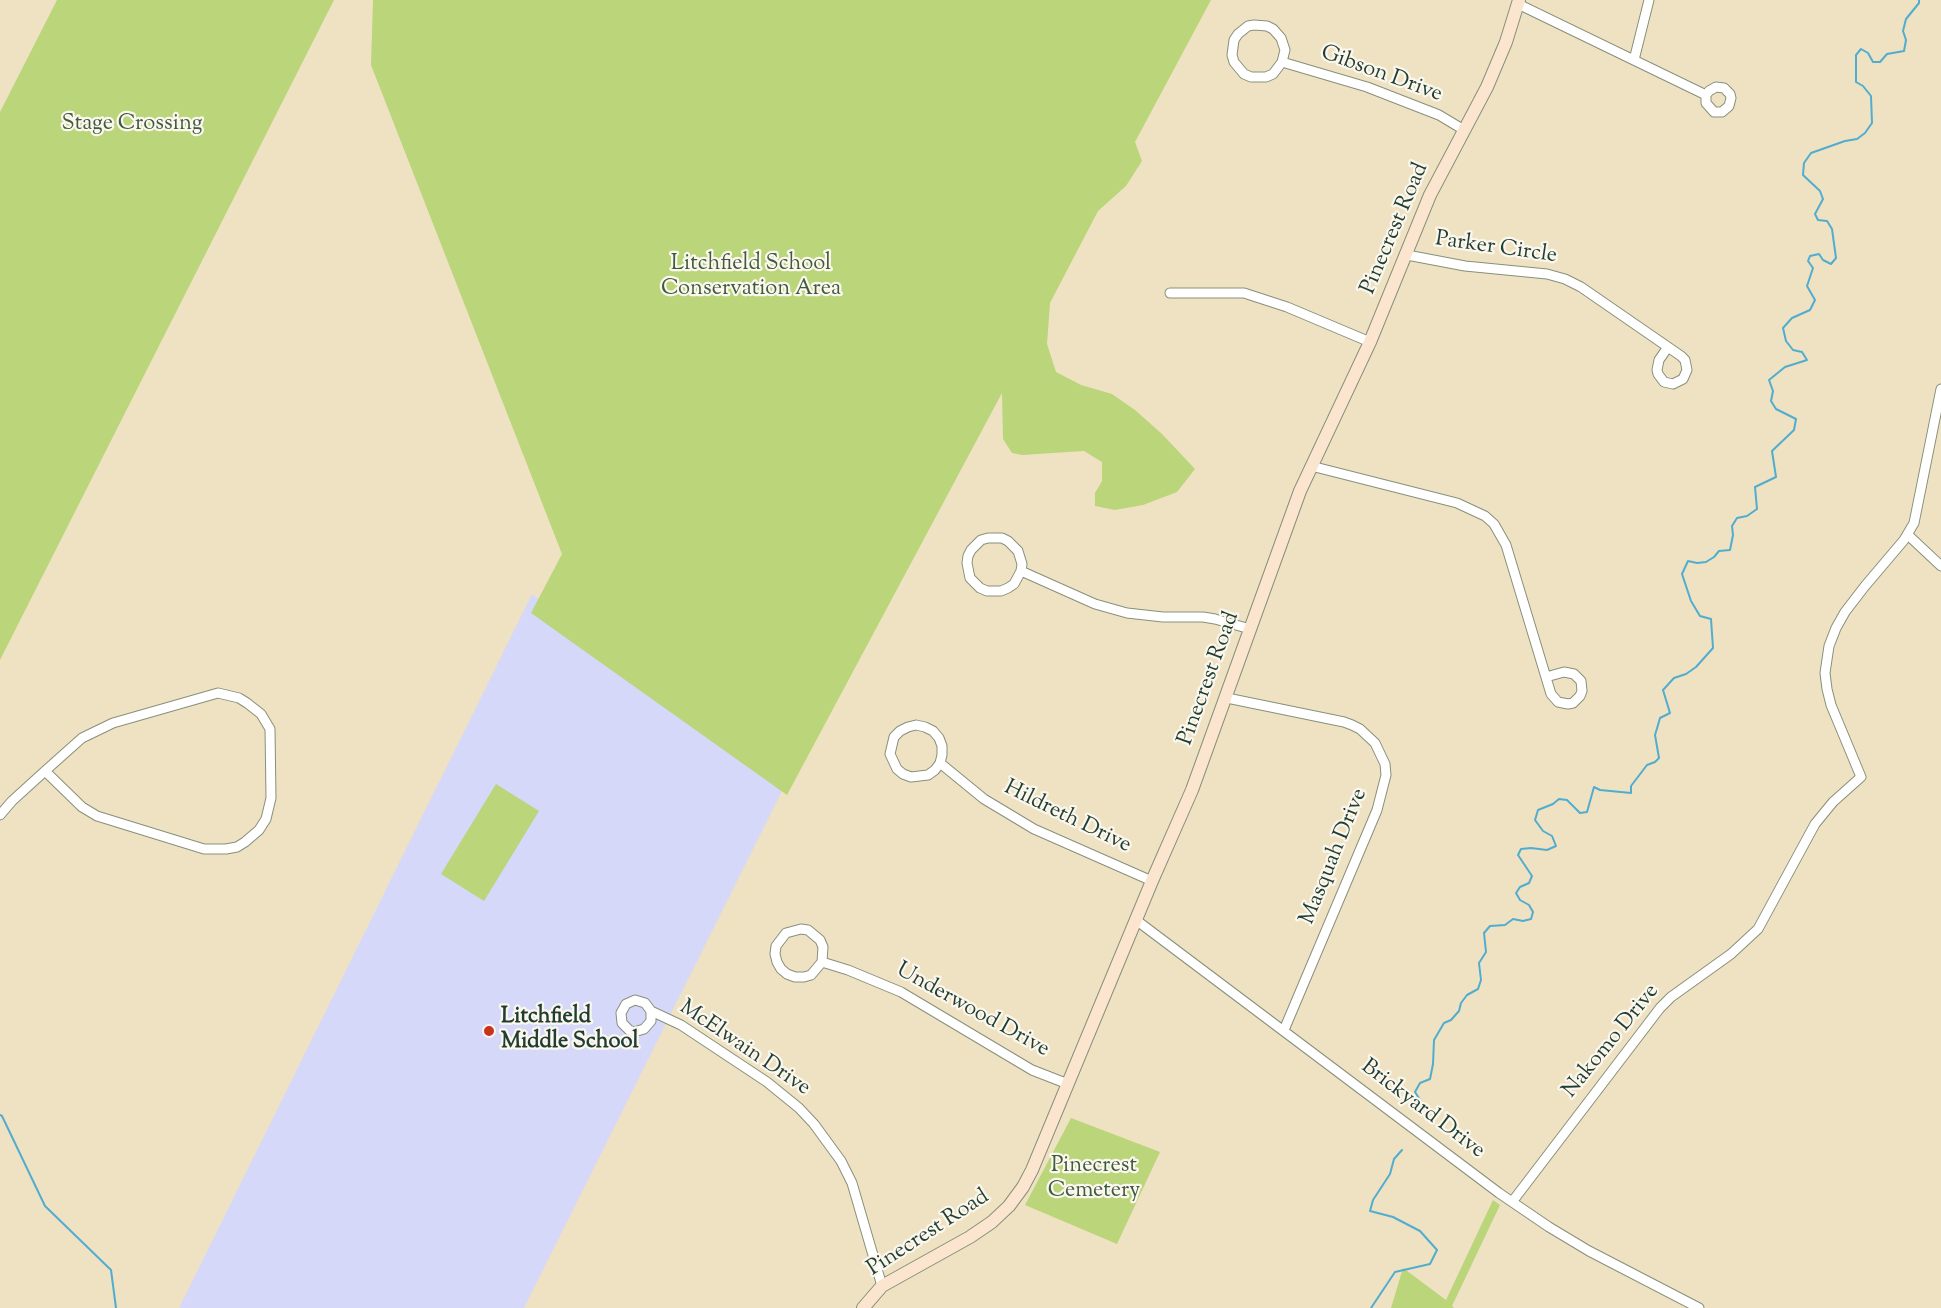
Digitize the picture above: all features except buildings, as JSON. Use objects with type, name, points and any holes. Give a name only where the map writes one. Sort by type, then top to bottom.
[{"type":"street","points":[[1634,60],[1649,0]]},
{"type":"street","points":[[1519,2],[1706,95]]},
{"type":"street","name":"Pinecrest Road","points":[[862,1308],[882,1286],[970,1237],[992,1222],[1023,1188],[1192,790],[1300,491],[1370,342],[1430,195],[1490,78],[1506,42],[1519,2]]},
{"type":"street","points":[[1248,26],[1267,26],[1277,33],[1284,44],[1282,62],[1273,74],[1258,78],[1244,74],[1234,62],[1232,47],[1234,40],[1248,26]]},
{"type":"street","name":"Gibson Drive","points":[[1282,62],[1367,87],[1439,115],[1464,130]]},
{"type":"street","name":"Parker Circle","points":[[1407,255],[1465,266],[1547,274],[1564,279],[1581,287],[1668,346]]},
{"type":"street","points":[[1170,292],[1244,293],[1287,307],[1370,342]]},
{"type":"street","points":[[1941,389],[1917,514],[1908,535],[1941,566]]},
{"type":"street","points":[[1311,466],[1457,502],[1485,516],[1494,524],[1506,545],[1546,677]]},
{"type":"street","name":"Nakomo Drive","points":[[1512,1202],[1660,1008],[1731,954],[1758,929],[1815,824],[1833,801],[1861,777],[1831,705],[1827,689],[1825,673],[1829,646],[1836,628],[1854,599],[1908,535]]},
{"type":"street","points":[[1002,538],[1014,545],[1018,551],[1021,557],[1021,571],[1014,584],[1008,588],[994,592],[987,591],[980,588],[970,578],[968,556],[981,540],[1002,538]]},
{"type":"street","points":[[1021,571],[1085,600],[1116,611],[1163,617],[1203,617],[1250,629]]},
{"type":"street","points":[[0,815],[45,771],[82,738],[113,723],[218,693],[239,698],[248,703],[261,714],[270,729],[271,798],[266,819],[259,830],[237,847],[204,849],[98,816],[82,807],[45,771]]},
{"type":"street","name":"Masquah Drive","points":[[1227,698],[1352,725],[1368,735],[1375,743],[1385,764],[1386,775],[1377,810],[1284,1030]]},
{"type":"street","points":[[916,725],[933,731],[942,746],[940,763],[935,770],[920,778],[903,774],[897,769],[890,754],[894,737],[900,731],[916,725]]},
{"type":"street","name":"Hildreth Drive","points":[[940,763],[984,800],[1008,815],[1034,829],[1152,881]]},
{"type":"street","name":"Brickyard Drive","points":[[1136,920],[1512,1202],[1588,1251],[1699,1308]]},
{"type":"street","points":[[801,929],[808,930],[820,940],[824,955],[822,962],[811,975],[795,977],[781,969],[777,962],[776,946],[786,933],[801,929]]},
{"type":"street","name":"Underwood Drive","points":[[822,962],[901,992],[925,1004],[1032,1070],[1068,1084]]},
{"type":"street","name":"McElwain Drive","points":[[651,1011],[681,1024],[767,1082],[799,1108],[814,1124],[841,1161],[852,1183],[882,1286]]},
{"type":"shaded area","name":"Litchfield Middle School","points":[[532,594],[785,785],[524,1308],[179,1308]]},
{"type":"green space","name":"Stage Crossing","points":[[57,0],[334,0],[0,660],[0,112]]},
{"type":"green space","name":"Litchfield School Conservation Area","points":[[373,0],[1211,0],[1135,142],[1142,161],[1126,186],[1098,211],[1050,303],[1047,344],[1056,372],[1081,385],[1112,394],[1135,410],[1162,434],[1195,469],[1177,492],[1143,505],[1115,510],[1095,506],[1095,493],[1102,481],[1102,462],[1084,451],[1022,455],[1012,453],[1003,439],[1002,393],[787,795],[531,613],[562,554],[371,65]]},
{"type":"green space","points":[[496,784],[539,811],[484,901],[441,874]]},
{"type":"green space","name":"Pinecrest Cemetery","points":[[1071,1118],[1160,1152],[1117,1244],[1025,1205]]},
{"type":"green space","points":[[1493,1200],[1500,1205],[1452,1306],[1454,1308],[1391,1308],[1403,1268],[1446,1300]]},
{"type":"waterway","points":[[1424,1106],[1415,1092],[1420,1083],[1430,1079],[1434,1040],[1444,1023],[1451,1020],[1459,1011],[1467,995],[1478,989],[1481,980],[1479,963],[1486,952],[1484,933],[1490,926],[1505,925],[1513,919],[1523,921],[1531,919],[1533,912],[1529,905],[1520,900],[1516,893],[1520,887],[1529,883],[1532,876],[1518,855],[1521,849],[1547,850],[1556,846],[1552,836],[1543,831],[1535,820],[1538,810],[1559,799],[1567,800],[1580,813],[1587,812],[1594,787],[1600,790],[1631,793],[1631,786],[1647,765],[1659,758],[1655,735],[1660,718],[1670,713],[1663,690],[1674,678],[1696,667],[1713,648],[1711,619],[1700,616],[1691,601],[1682,574],[1688,561],[1706,562],[1719,551],[1730,550],[1732,526],[1737,518],[1747,516],[1757,509],[1755,487],[1776,477],[1772,451],[1794,430],[1796,419],[1776,409],[1771,401],[1773,391],[1769,380],[1785,367],[1807,360],[1802,352],[1793,350],[1786,341],[1783,328],[1792,318],[1810,310],[1815,300],[1807,286],[1813,268],[1808,261],[1810,256],[1819,254],[1823,260],[1831,264],[1836,258],[1832,229],[1827,221],[1818,220],[1815,214],[1823,199],[1820,191],[1803,175],[1804,163],[1811,153],[1857,139],[1865,133],[1872,123],[1871,96],[1863,86],[1856,82],[1856,55],[1861,49],[1868,53],[1873,62],[1880,62],[1887,54],[1904,51],[1906,40],[1903,31],[1906,19],[1919,0]]},
{"type":"waterway","points":[[0,1115],[45,1206],[111,1270],[116,1308]]},
{"type":"waterway","points":[[1371,1308],[1395,1272],[1430,1264],[1437,1250],[1420,1231],[1393,1217],[1370,1211],[1373,1200],[1390,1174],[1394,1159],[1402,1150]]},
{"type":"place","name":"Litchfield Middle School","points":[[489,1031]]}]
